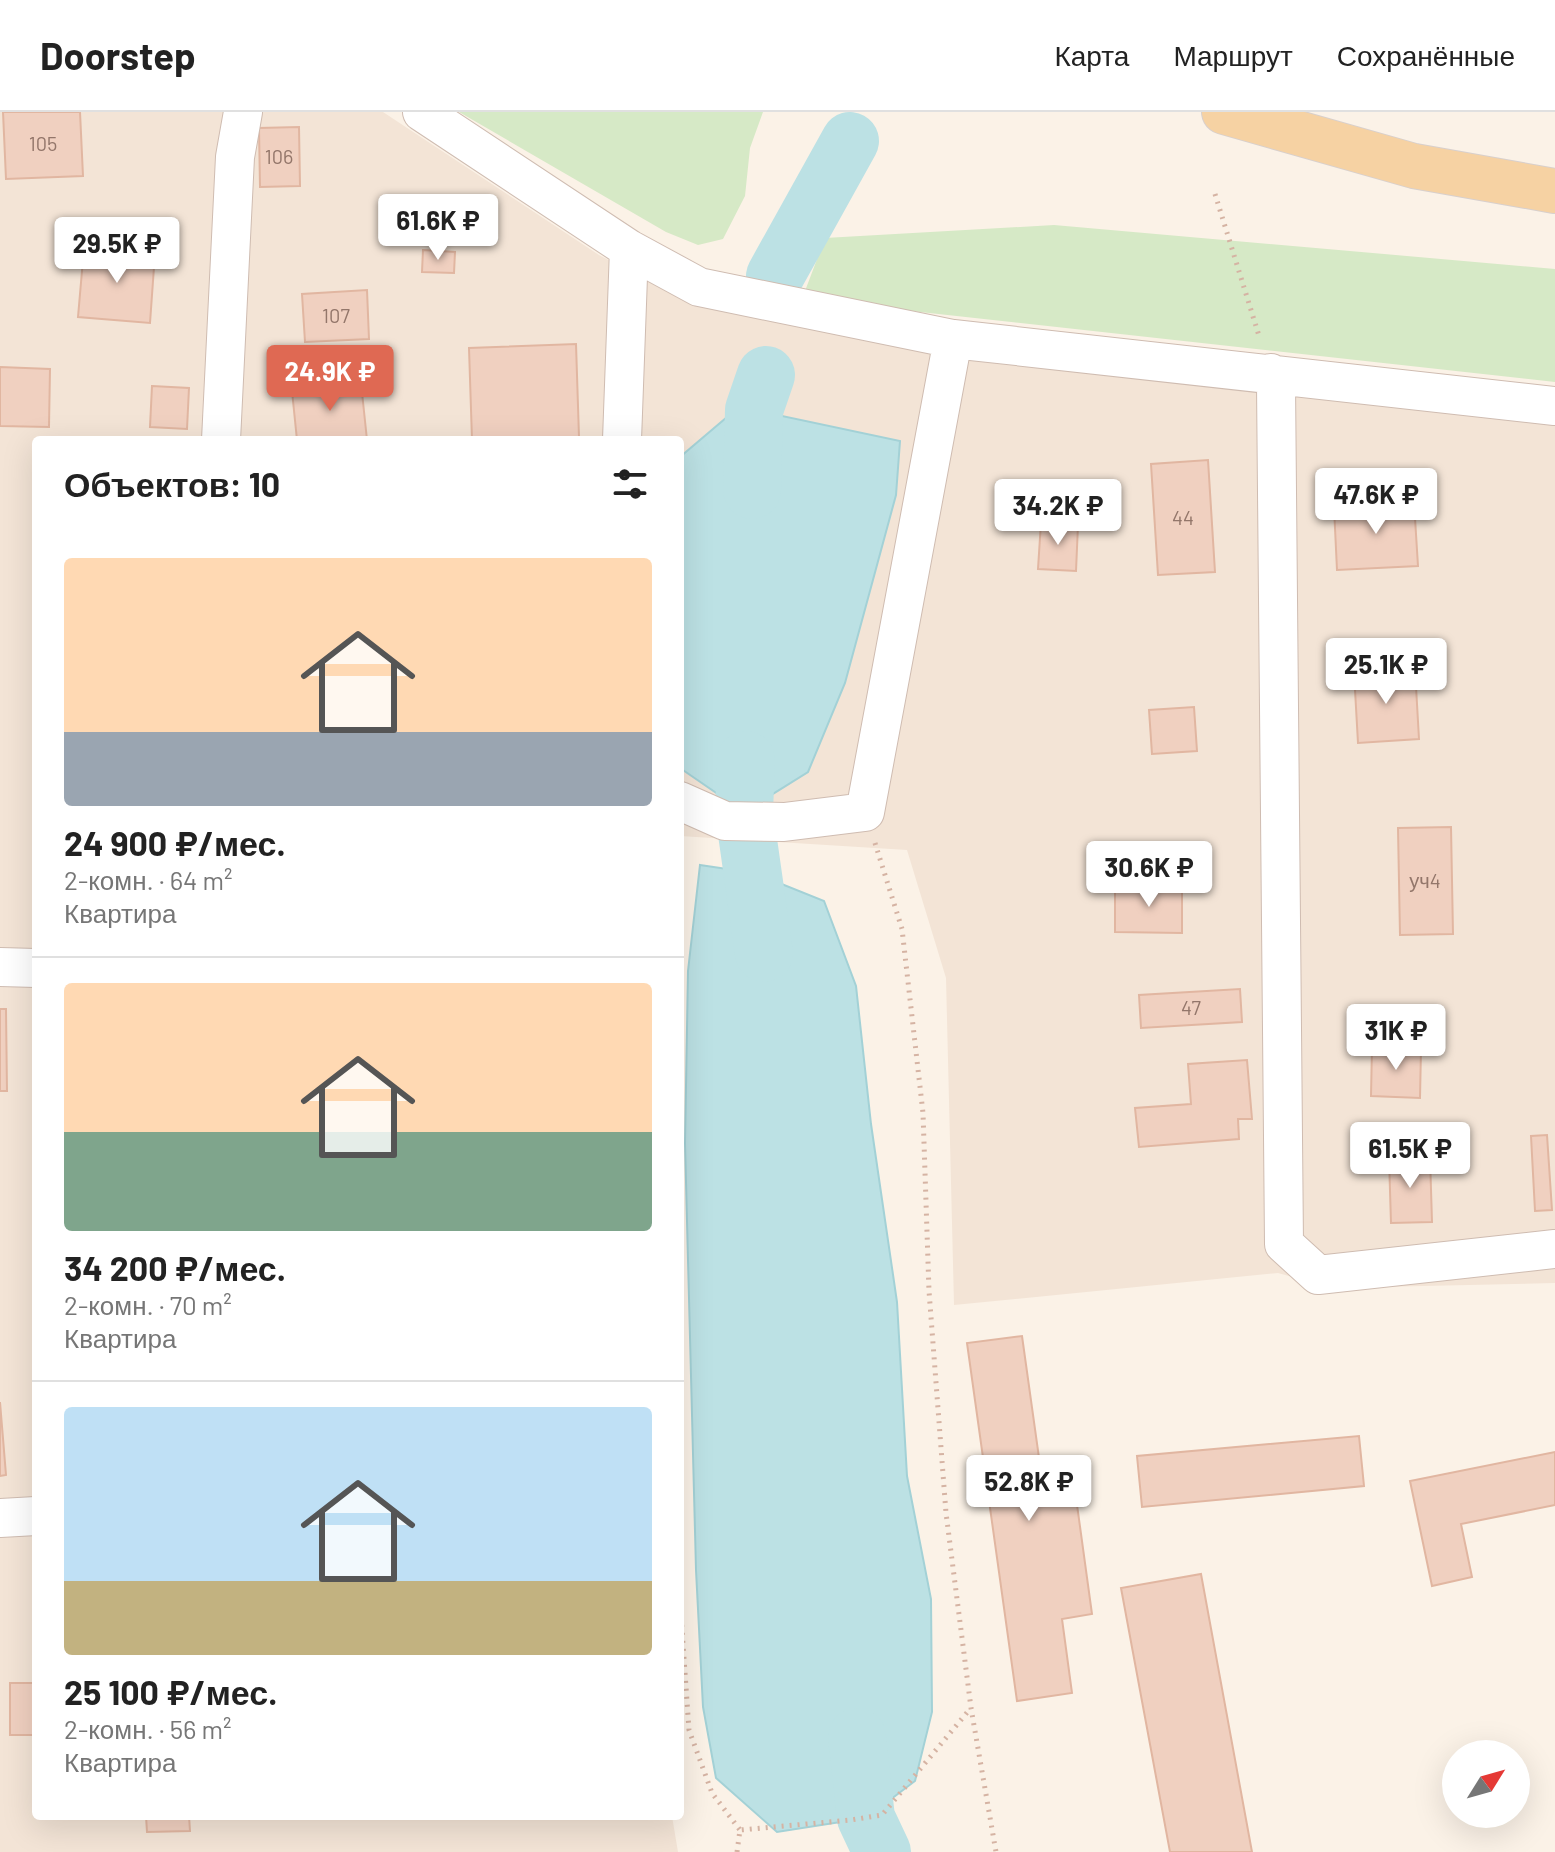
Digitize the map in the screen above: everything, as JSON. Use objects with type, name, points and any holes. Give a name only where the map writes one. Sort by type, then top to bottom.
[{"type":"main road","points":[[1224,112],[1414,166],[1555,191]]},
{"type":"lane","points":[[221,436],[235,157],[243,112]]},
{"type":"lane","points":[[422,112],[629,249],[699,287],[953,339],[1555,406]]},
{"type":"lane","points":[[622,436],[629,249]]},
{"type":"lane","points":[[684,803],[725,821],[784,822],[865,812],[953,339]]},
{"type":"lane","points":[[1271,373],[1276,384],[1284,1244],[1318,1275],[1555,1249]]},
{"type":"lane","points":[[0,967],[32,968]]},
{"type":"lane","points":[[0,1518],[32,1516]]},
{"type":"path","points":[[1215,194],[1271,373]]},
{"type":"path","points":[[865,812],[902,929],[923,1113],[929,1291],[946,1513],[971,1708],[996,1852]]},
{"type":"path","points":[[684,1658],[689,1730],[712,1793],[740,1830],[737,1852]]},
{"type":"path","points":[[740,1830],[882,1815],[971,1708]]},
{"type":"shaded area","points":[[0,112],[383,112],[599,255],[682,299],[1555,395],[1555,1283],[1332,1288],[1278,1273],[954,1305],[946,978],[907,850],[684,836],[684,436],[32,436],[32,1820],[673,1820],[678,1852],[0,1852]]},
{"type":"green space","points":[[459,112],[763,112],[750,148],[745,196],[723,239],[698,245],[666,232]]},
{"type":"green space","points":[[1054,225],[1555,269],[1555,382],[802,299],[825,238]]},
{"type":"water","points":[[754,410],[900,441],[896,495],[845,683],[808,772],[744,812],[684,771],[684,454],[733,412]]},
{"type":"water","points":[[700,865],[754,873],[824,901],[856,986],[871,1124],[897,1302],[907,1476],[931,1599],[932,1712],[915,1781],[866,1818],[777,1832],[716,1778],[703,1707],[696,1570],[685,1143],[688,971]]},
{"type":"building","points":[[3,112],[80,112],[83,176],[6,179]]},
{"type":"building","points":[[299,127],[300,186],[260,187],[259,128]]},
{"type":"building","points":[[84,248],[155,253],[150,323],[78,317]]},
{"type":"building","points":[[423,250],[455,252],[454,273],[422,272]]},
{"type":"building","points":[[367,290],[369,339],[305,342],[302,294]]},
{"type":"building","points":[[576,344],[579,436],[472,436],[469,348]]},
{"type":"building","points":[[0,367],[50,369],[49,427],[0,426]]},
{"type":"building","points":[[361,383],[367,436],[297,436],[292,391]]},
{"type":"building","points":[[152,386],[189,388],[187,429],[150,427]]},
{"type":"building","points":[[1208,460],[1215,572],[1158,575],[1151,464]]},
{"type":"building","points":[[1414,502],[1418,566],[1337,570],[1334,507]]},
{"type":"building","points":[[1041,522],[1078,525],[1076,571],[1038,569]]},
{"type":"building","points":[[1415,669],[1419,739],[1358,743],[1354,672]]},
{"type":"building","points":[[1194,707],[1197,751],[1152,754],[1149,710]]},
{"type":"building","points":[[1451,827],[1453,934],[1400,935],[1398,828]]},
{"type":"building","points":[[1115,886],[1182,886],[1182,933],[1115,932]]},
{"type":"building","points":[[1240,989],[1242,1022],[1141,1028],[1139,995]]},
{"type":"building","points":[[0,1009],[6,1009],[7,1091],[0,1091]]},
{"type":"building","points":[[1372,1047],[1421,1049],[1420,1098],[1371,1096]]},
{"type":"building","points":[[1247,1060],[1252,1119],[1238,1119],[1239,1139],[1139,1147],[1135,1108],[1191,1104],[1188,1064]]},
{"type":"building","points":[[1547,1135],[1552,1210],[1535,1211],[1531,1136]]},
{"type":"building","points":[[1430,1157],[1432,1222],[1391,1223],[1389,1158]]},
{"type":"building","points":[[1022,1336],[1040,1465],[1071,1461],[1092,1614],[1062,1619],[1072,1693],[1017,1701],[967,1343]]},
{"type":"building","points":[[0,1402],[6,1475],[0,1476]]},
{"type":"building","points":[[1359,1436],[1364,1486],[1142,1507],[1137,1456]]},
{"type":"building","points":[[1555,1452],[1555,1505],[1461,1524],[1472,1577],[1432,1586],[1410,1481]]},
{"type":"building","points":[[1201,1574],[1252,1852],[1170,1852],[1121,1588]]},
{"type":"building","points":[[10,1683],[32,1683],[32,1735],[10,1735]]},
{"type":"building","points":[[146,1820],[189,1820],[190,1831],[147,1832]]},
{"type":"waterway","points":[[775,276],[850,141]]},
{"type":"waterway","points":[[752,490],[754,410],[766,375]]},
{"type":"waterway","points":[[746,760],[744,812],[764,953]]},
{"type":"waterway","points":[[857,1737],[866,1818],[882,1852]]}]
